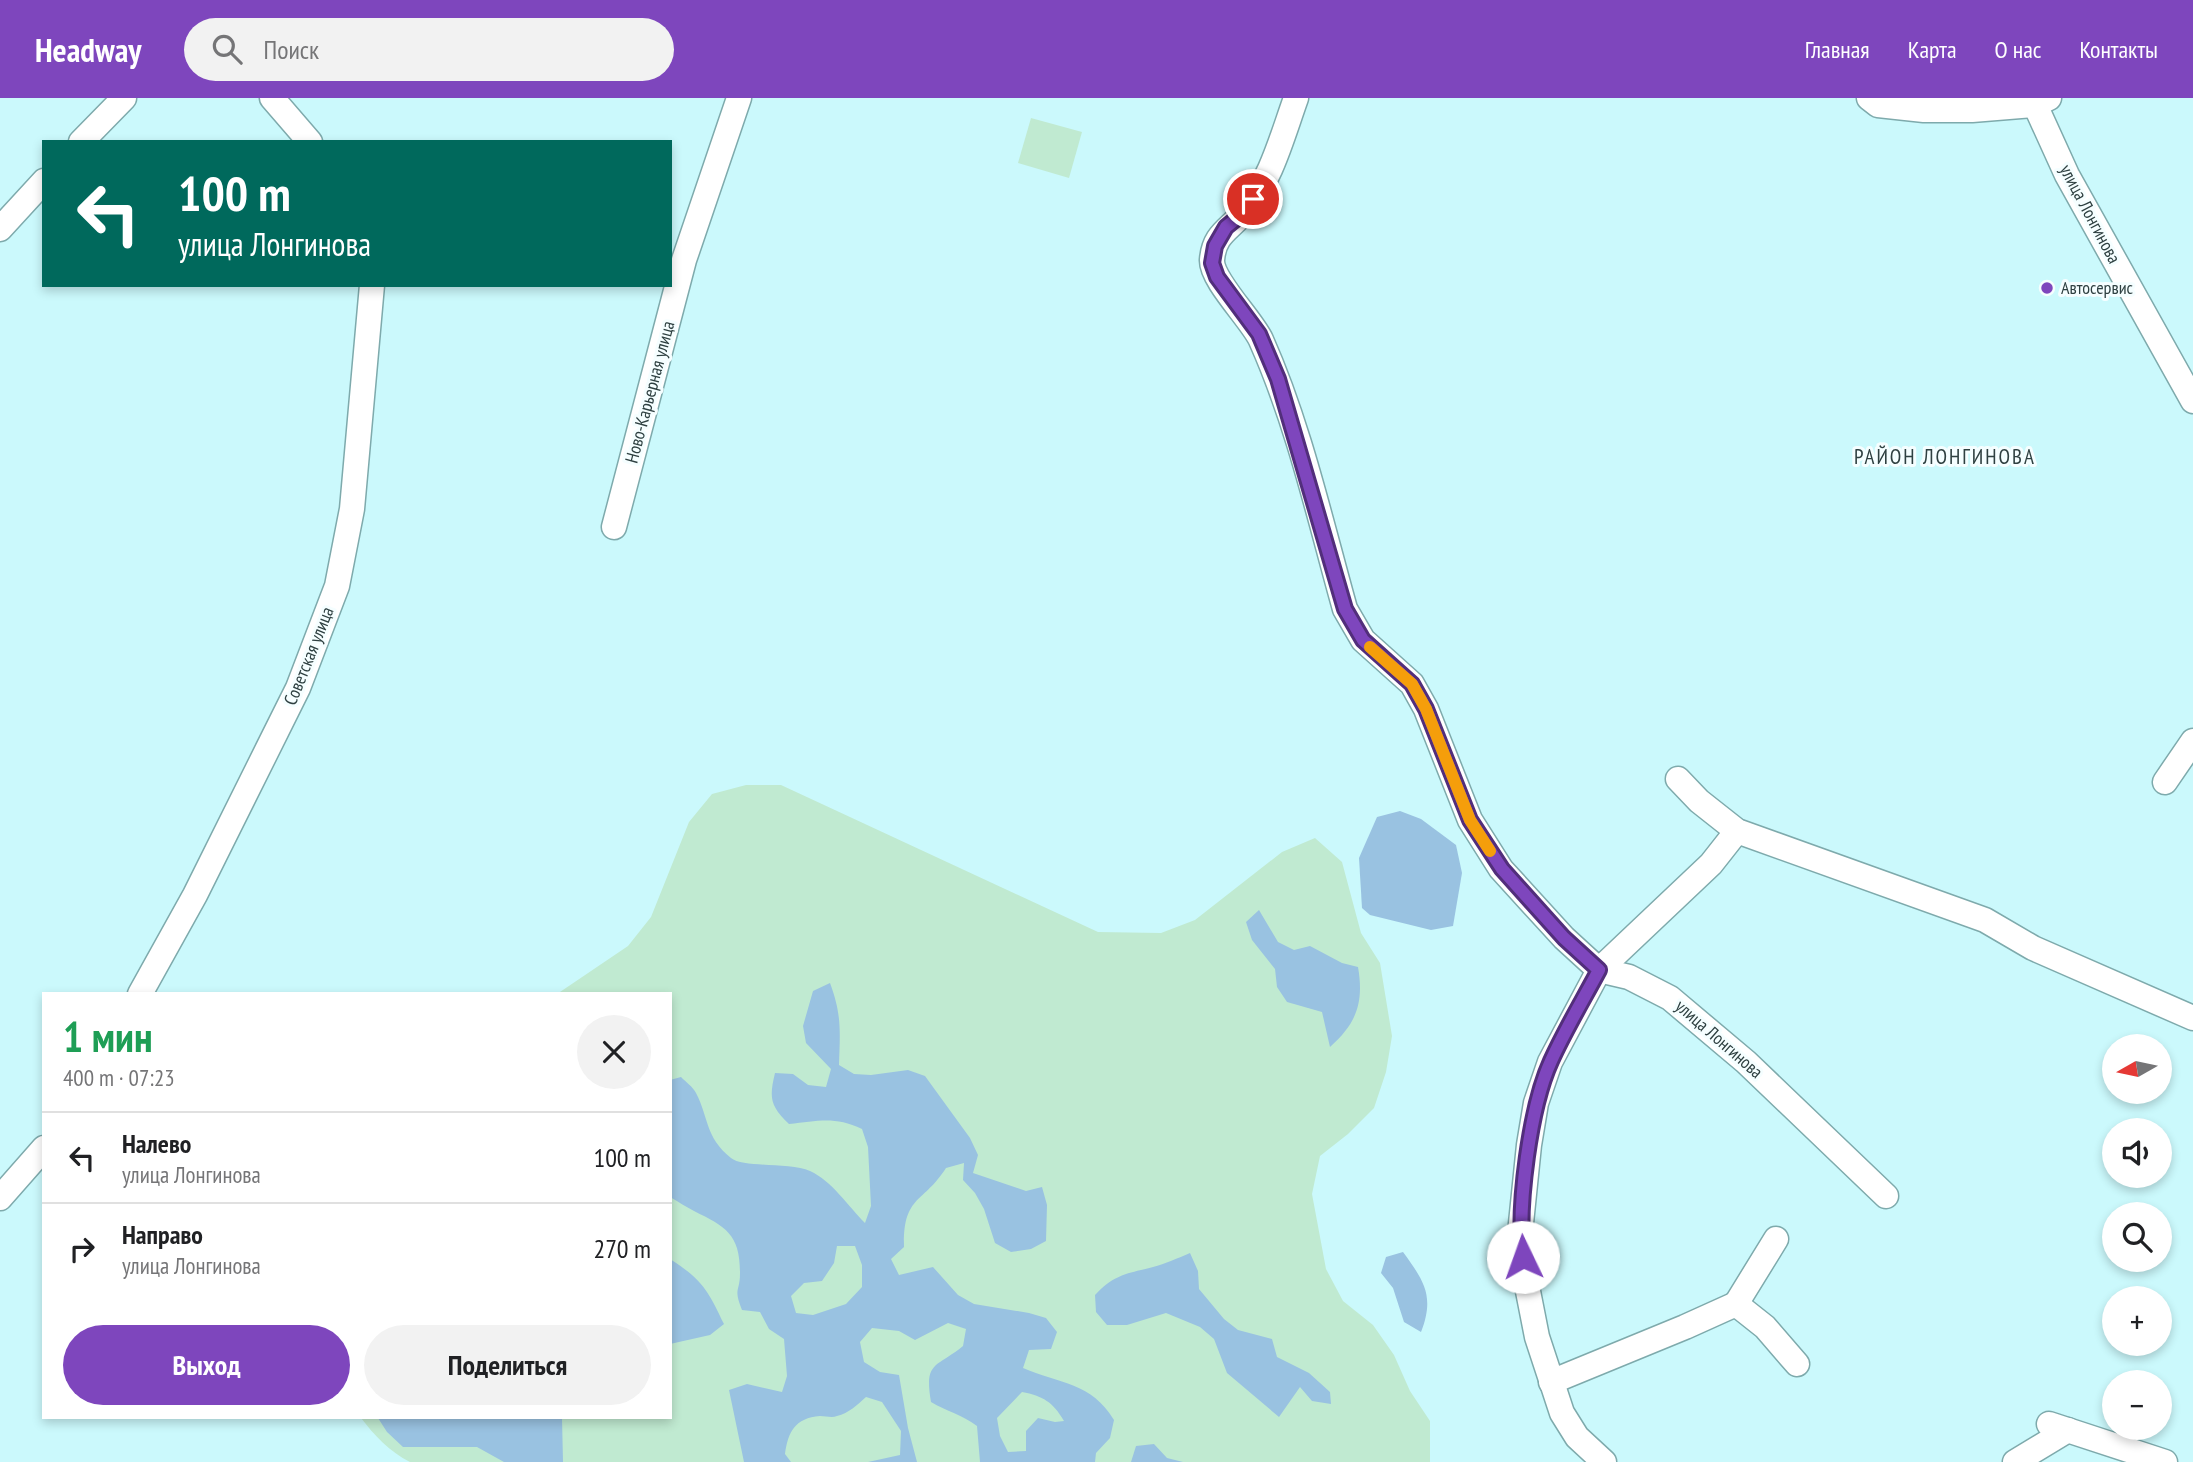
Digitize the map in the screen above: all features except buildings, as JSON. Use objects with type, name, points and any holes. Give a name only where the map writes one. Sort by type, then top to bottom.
[{"type":"street","points":[[83,140],[124,98]]},
{"type":"street","points":[[272,98],[308,140]]},
{"type":"street","name":"Ново-Карьерная улица","points":[[614,527],[684,260],[739,98]]},
{"type":"street","name":"улица Лонгинова","points":[[1296,98],[1264,183],[1242,214],[1226,227],[1215,246],[1212,263],[1217,277],[1259,334],[1278,379],[1345,609],[1363,640],[1412,684],[1426,709],[1470,820],[1502,869],[1564,938],[1599,970],[1629,977],[1671,998],[1746,1062],[1886,1196]]},
{"type":"street","points":[[1869,98],[1878,105],[1924,110],[1972,110],[2039,100]]},
{"type":"street","name":"улица Лонгинова","points":[[2039,100],[2067,176],[2193,401]]},
{"type":"street","points":[[0,229],[42,183]]},
{"type":"street","name":"Советская улица","points":[[141,992],[195,895],[298,688],[337,586],[352,509],[372,287]]},
{"type":"street","points":[[2165,782],[2193,741]]},
{"type":"street","points":[[1678,779],[1699,801],[1737,831],[1985,920],[2033,947],[2193,1017]]},
{"type":"street","points":[[1604,1462],[1577,1437],[1562,1413],[1537,1337],[1520,1233],[1536,1103],[1550,1062],[1599,970],[1711,864],[1737,831]]},
{"type":"street","points":[[0,1198],[42,1150]]},
{"type":"street","points":[[1551,1382],[1685,1328],[1736,1304],[1776,1239]]},
{"type":"street","points":[[1736,1304],[1765,1327],[1797,1364]]},
{"type":"street","points":[[2015,1462],[2058,1427],[2165,1462]]},
{"type":"green space","points":[[1031,118],[1082,132],[1069,178],[1018,163]]},
{"type":"green space","points":[[746,785],[781,785],[1098,932],[1161,933],[1195,920],[1282,852],[1315,838],[1342,862],[1361,933],[1380,963],[1392,1036],[1386,1072],[1374,1108],[1348,1134],[1320,1156],[1312,1194],[1326,1269],[1343,1301],[1373,1325],[1394,1355],[1410,1391],[1430,1421],[1430,1462],[410,1462],[377,1437],[362,1419],[672,1419],[672,992],[560,992],[628,946],[651,917],[689,822],[712,794]]},
{"type":"water","points":[[1400,811],[1421,819],[1456,845],[1462,873],[1453,926],[1431,930],[1370,915],[1362,908],[1359,858],[1377,817]]},
{"type":"water","points":[[1259,910],[1278,942],[1294,950],[1310,946],[1342,963],[1358,967],[1360,991],[1356,1011],[1347,1029],[1330,1047],[1322,1012],[1287,1002],[1277,987],[1275,969],[1252,940],[1246,922]]},
{"type":"water","points":[[830,983],[838,1014],[839,1065],[854,1074],[871,1075],[908,1070],[925,1076],[970,1138],[978,1155],[973,1173],[1026,1191],[1042,1187],[1047,1205],[1046,1241],[1031,1249],[1011,1252],[995,1243],[984,1209],[963,1180],[964,1163],[946,1168],[911,1209],[907,1218],[904,1247],[891,1259],[899,1275],[933,1267],[958,1295],[974,1304],[1046,1318],[1057,1332],[1051,1349],[1029,1350],[1023,1368],[1085,1391],[1105,1408],[1114,1420],[1110,1438],[1096,1453],[1095,1462],[980,1462],[977,1426],[931,1402],[931,1372],[963,1346],[966,1329],[948,1323],[915,1340],[899,1331],[872,1328],[860,1342],[864,1362],[880,1372],[899,1375],[917,1462],[868,1462],[900,1455],[901,1431],[882,1402],[866,1397],[841,1415],[811,1417],[799,1423],[786,1446],[785,1454],[791,1462],[744,1462],[729,1390],[747,1384],[782,1392],[787,1376],[784,1339],[769,1329],[760,1312],[742,1310],[737,1293],[740,1279],[739,1260],[734,1240],[729,1233],[672,1198],[672,1079],[681,1077],[693,1089],[712,1135],[731,1158],[746,1163],[810,1171],[833,1187],[865,1223],[871,1206],[868,1147],[862,1129],[835,1121],[789,1124],[778,1112],[773,1101],[775,1073],[793,1074],[808,1085],[826,1087],[831,1069],[806,1043],[803,1026],[813,991]],"holes":[[[837,1246],[855,1246],[862,1265],[862,1287],[846,1304],[813,1315],[796,1313],[791,1296],[804,1283],[822,1281],[834,1263]],[[1022,1392],[1036,1396],[1056,1409],[1064,1421],[1038,1418],[1026,1431],[1026,1451],[1008,1452],[1000,1436],[997,1418]]]},
{"type":"water","points":[[1403,1252],[1425,1289],[1427,1308],[1421,1332],[1404,1322],[1393,1288],[1381,1273],[1386,1257]]},
{"type":"water","points":[[1190,1253],[1198,1271],[1199,1289],[1224,1319],[1238,1330],[1272,1339],[1277,1357],[1309,1373],[1330,1392],[1331,1404],[1312,1401],[1300,1387],[1279,1417],[1227,1373],[1214,1339],[1200,1327],[1166,1313],[1127,1325],[1107,1325],[1096,1312],[1095,1295],[1115,1279]]},
{"type":"water","points":[[672,1260],[690,1273],[703,1287],[724,1324],[710,1335],[672,1344]]},
{"type":"water","points":[[379,1419],[562,1419],[563,1462],[504,1462],[477,1447],[403,1447],[387,1432]]},
{"type":"water","points":[[1154,1444],[1167,1458],[1183,1462],[1131,1462],[1136,1446]]},
{"type":"slow traffic","points":[[1370,647],[1412,684],[1426,709],[1470,820],[1490,851]]},
{"type":"place","name":"Автосервис","points":[[2047,288]]},
{"type":"district","name":"РАЙОН ЛОНГИНОВА","points":[[1945,457]]},
{"type":"route","points":[[1253,199],[1242,214],[1226,227],[1215,246],[1212,263],[1217,277],[1259,334],[1278,379],[1345,609],[1363,640],[1412,684],[1426,709],[1470,820],[1502,869],[1564,938],[1599,970],[1550,1062],[1536,1103],[1520,1233],[1523,1257]]}]
